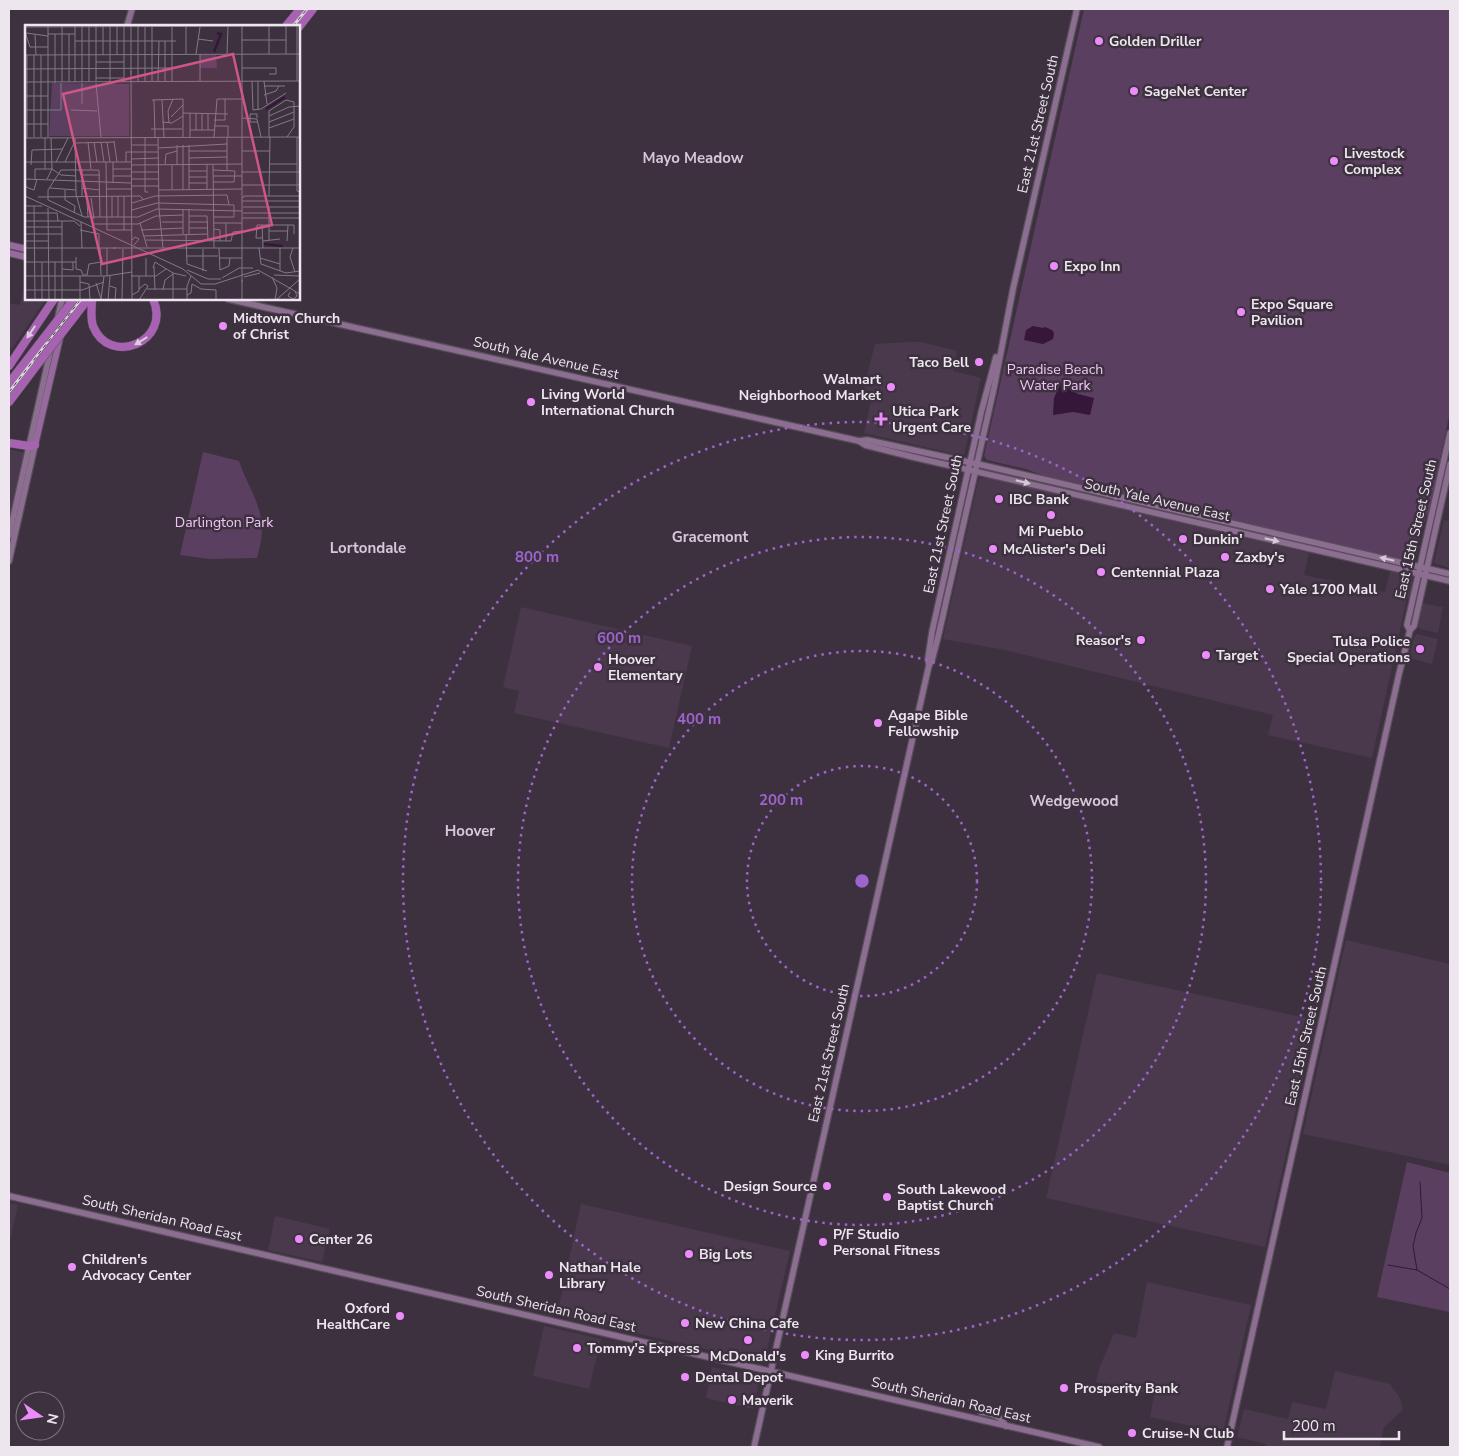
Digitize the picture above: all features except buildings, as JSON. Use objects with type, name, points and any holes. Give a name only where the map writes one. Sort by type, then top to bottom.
[{"type":"highway","points":[[287,25],[300,9]]},
{"type":"highway","points":[[300,27],[313,9]]},
{"type":"highway","points":[[9,366],[53,300]]},
{"type":"highway","points":[[9,383],[73,300]]},
{"type":"highway","points":[[9,402],[89,300]]},
{"type":"highway","points":[[90,300],[95,330],[107,342],[116,346],[126,347],[142,341],[152,331],[157,317],[153,300]]},
{"type":"highway","points":[[9,443],[32,445]]},
{"type":"main road","points":[[128,25],[132,9]]},
{"type":"main road","name":"East 21st Street South","points":[[936,633],[951,577],[988,383],[1004,332],[1077,9]]},
{"type":"main road","points":[[9,246],[25,250]]},
{"type":"main road","points":[[9,253],[25,257]]},
{"type":"main road","points":[[9,561],[15,523],[62,300]]},
{"type":"main road","points":[[32,445],[69,300]]},
{"type":"main road","name":"South Yale Avenue East","points":[[232,300],[859,441],[866,445],[903,455],[1110,495],[1450,574]]},
{"type":"main road","name":"East 15th Street South","points":[[1227,1447],[1410,630],[1414,626],[1421,574],[1419,567],[1450,433]]},
{"type":"main road","name":"East 15th Street South","points":[[1421,574],[1426,568],[1450,464]]},
{"type":"main road","name":"East 21st Street South","points":[[754,1447],[929,665],[932,660],[944,579],[972,467]]},
{"type":"main road","name":"South Yale Avenue East","points":[[972,467],[1159,514],[1450,581]]},
{"type":"main road","points":[[1109,502],[1110,495]]},
{"type":"main road","points":[[1159,514],[1161,507]]},
{"type":"main road","points":[[1197,523],[1199,516]]},
{"type":"main road","points":[[9,536],[15,523]]},
{"type":"main road","points":[[1247,534],[1248,527]]},
{"type":"main road","points":[[1332,554],[1334,547]]},
{"type":"main road","points":[[944,579],[951,577]]},
{"type":"main road","name":"South Sheridan Road East","points":[[9,1196],[1098,1447]]},
{"type":"main road","points":[[972,1401],[981,1412],[1000,1418],[1006,1426]]},
{"type":"shaded area","points":[[25,282],[25,300],[45,300],[12,348],[9,347],[9,303],[20,305]]},
{"type":"shaded area","points":[[1033,326],[1052,330],[1054,333],[1053,339],[1043,344],[1024,340],[1026,330]]},
{"type":"shaded area","points":[[921,342],[957,351],[953,371],[981,378],[964,456],[864,433],[871,401],[861,399],[875,344]]},
{"type":"shaded area","points":[[1061,383],[1078,394],[1094,398],[1090,415],[1073,412],[1053,415],[1054,398]]},
{"type":"shaded area","points":[[9,449],[24,453],[9,521]]},
{"type":"shaded area","name":"Centennial Plaza","points":[[985,477],[1309,553],[1304,575],[1385,592],[1390,571],[1411,576],[1413,583],[1409,598],[1407,598],[1372,758],[1268,735],[1273,715],[1005,650],[943,639],[978,482],[979,479]]},
{"type":"shaded area","points":[[1444,520],[1450,521],[1450,568],[1434,563]]},
{"type":"shaded area","points":[[1421,603],[1443,607],[1438,633],[1420,629],[1417,624]]},
{"type":"shaded area","name":"Hoover Elementary","points":[[521,607],[692,646],[669,748],[514,713],[519,691],[503,687]]},
{"type":"shaded area","points":[[1417,634],[1438,639],[1432,664],[1409,658],[1414,637]]},
{"type":"shaded area","points":[[1346,940],[1450,964],[1450,1165],[1303,1134]]},
{"type":"shaded area","points":[[1097,973],[1316,1020],[1265,1247],[1046,1198]]},
{"type":"shaded area","points":[[9,1203],[18,1205],[9,1245]]},
{"type":"shaded area","points":[[581,1204],[790,1251],[765,1358],[762,1362],[557,1315]]},
{"type":"shaded area","name":"Center 26","points":[[275,1216],[330,1229],[322,1262],[268,1250]]},
{"type":"shaded area","points":[[1147,1282],[1251,1305],[1223,1433],[1150,1417],[1154,1395],[1096,1382],[1099,1369],[1114,1333],[1136,1338]]},
{"type":"shaded area","points":[[544,1326],[601,1339],[589,1389],[533,1376]]},
{"type":"shaded area","points":[[712,1367],[760,1377],[753,1409],[706,1398]]},
{"type":"shaded area","points":[[1335,1371],[1390,1384],[1400,1398],[1403,1410],[1384,1427],[1380,1446],[1385,1447],[1265,1447],[1266,1444],[1237,1437],[1244,1409],[1288,1419],[1292,1402],[1326,1409]]},
{"type":"green space","name":"Paradise Beach Water Park","points":[[1084,9],[1450,9],[1450,412],[1429,510],[1423,525],[1416,555],[1408,561],[1047,477],[1026,469],[987,460],[984,456]]},
{"type":"green space","name":"Darlington Park","points":[[203,452],[239,461],[257,504],[262,522],[262,538],[257,558],[209,559],[180,555]]},
{"type":"green space","points":[[1407,1162],[1450,1173],[1450,1312],[1377,1297]]},
{"type":"waterway","points":[[1417,1270],[1413,1246],[1422,1218],[1420,1182]]},
{"type":"waterway","points":[[1388,1265],[1417,1270],[1450,1289]]},
{"type":"railway","points":[[294,25],[307,9]]},
{"type":"railway","points":[[9,392],[80,300]]},
{"type":"place","name":"Golden Driller","points":[[1099,41]]},
{"type":"place","name":"SageNet Center","points":[[1134,91]]},
{"type":"place","name":"Livestock Complex","points":[[1334,161]]},
{"type":"place","name":"Expo Inn","points":[[1054,266]]},
{"type":"place","name":"Expo Square Pavilion","points":[[1241,312]]},
{"type":"place","name":"Midtown Church of Christ","points":[[223,326]]},
{"type":"place","name":"Taco Bell","points":[[979,362]]},
{"type":"place","name":"Walmart Neighborhood Market","points":[[891,387]]},
{"type":"place","name":"Living World International Church","points":[[531,402]]},
{"type":"place","name":"Utica Park Urgent Care","points":[[881,419]]},
{"type":"place","name":"IBC Bank","points":[[999,499]]},
{"type":"place","name":"Mi Pueblo","points":[[1051,515]]},
{"type":"place","name":"Dunkin'","points":[[1183,539]]},
{"type":"place","name":"McAlister's Deli","points":[[993,549]]},
{"type":"place","name":"Zaxby's","points":[[1225,557]]},
{"type":"place","name":"Centennial Plaza","points":[[1101,572]]},
{"type":"place","name":"Yale 1700 Mall","points":[[1270,589]]},
{"type":"place","name":"Reasor's","points":[[1141,640]]},
{"type":"place","name":"Tulsa Police Special Operations","points":[[1420,649]]},
{"type":"place","name":"Target","points":[[1206,655]]},
{"type":"place","name":"Hoover Elementary","points":[[598,667]]},
{"type":"place","name":"Agape Bible Fellowship","points":[[878,723]]},
{"type":"place","name":"Design Source","points":[[827,1186]]},
{"type":"place","name":"South Lakewood Baptist Church","points":[[887,1197]]},
{"type":"place","name":"Center 26","points":[[299,1239]]},
{"type":"place","name":"P/F Studio Personal Fitness","points":[[823,1242]]},
{"type":"place","name":"Big Lots","points":[[689,1254]]},
{"type":"place","name":"Children's Advocacy Center","points":[[72,1267]]},
{"type":"place","name":"Nathan Hale Library","points":[[549,1275]]},
{"type":"place","name":"Oxford HealthCare","points":[[400,1316]]},
{"type":"place","name":"New China Cafe","points":[[685,1323]]},
{"type":"place","name":"McDonald's","points":[[748,1340]]},
{"type":"place","name":"Tommy's Express","points":[[577,1348]]},
{"type":"place","name":"King Burrito","points":[[805,1355]]},
{"type":"place","name":"Dental Depot","points":[[685,1377]]},
{"type":"place","name":"Prosperity Bank","points":[[1064,1388]]},
{"type":"place","name":"Maverik","points":[[732,1400]]},
{"type":"place","name":"Cruise-N Club","points":[[1132,1433]]},
{"type":"district","name":"Mayo Meadow","points":[[693,158]]},
{"type":"district","name":"Gracemont","points":[[710,537]]},
{"type":"district","name":"Lortondale","points":[[368,548]]},
{"type":"district","name":"Wedgewood","points":[[1074,801]]},
{"type":"district","name":"Hoover","points":[[470,831]]}]
